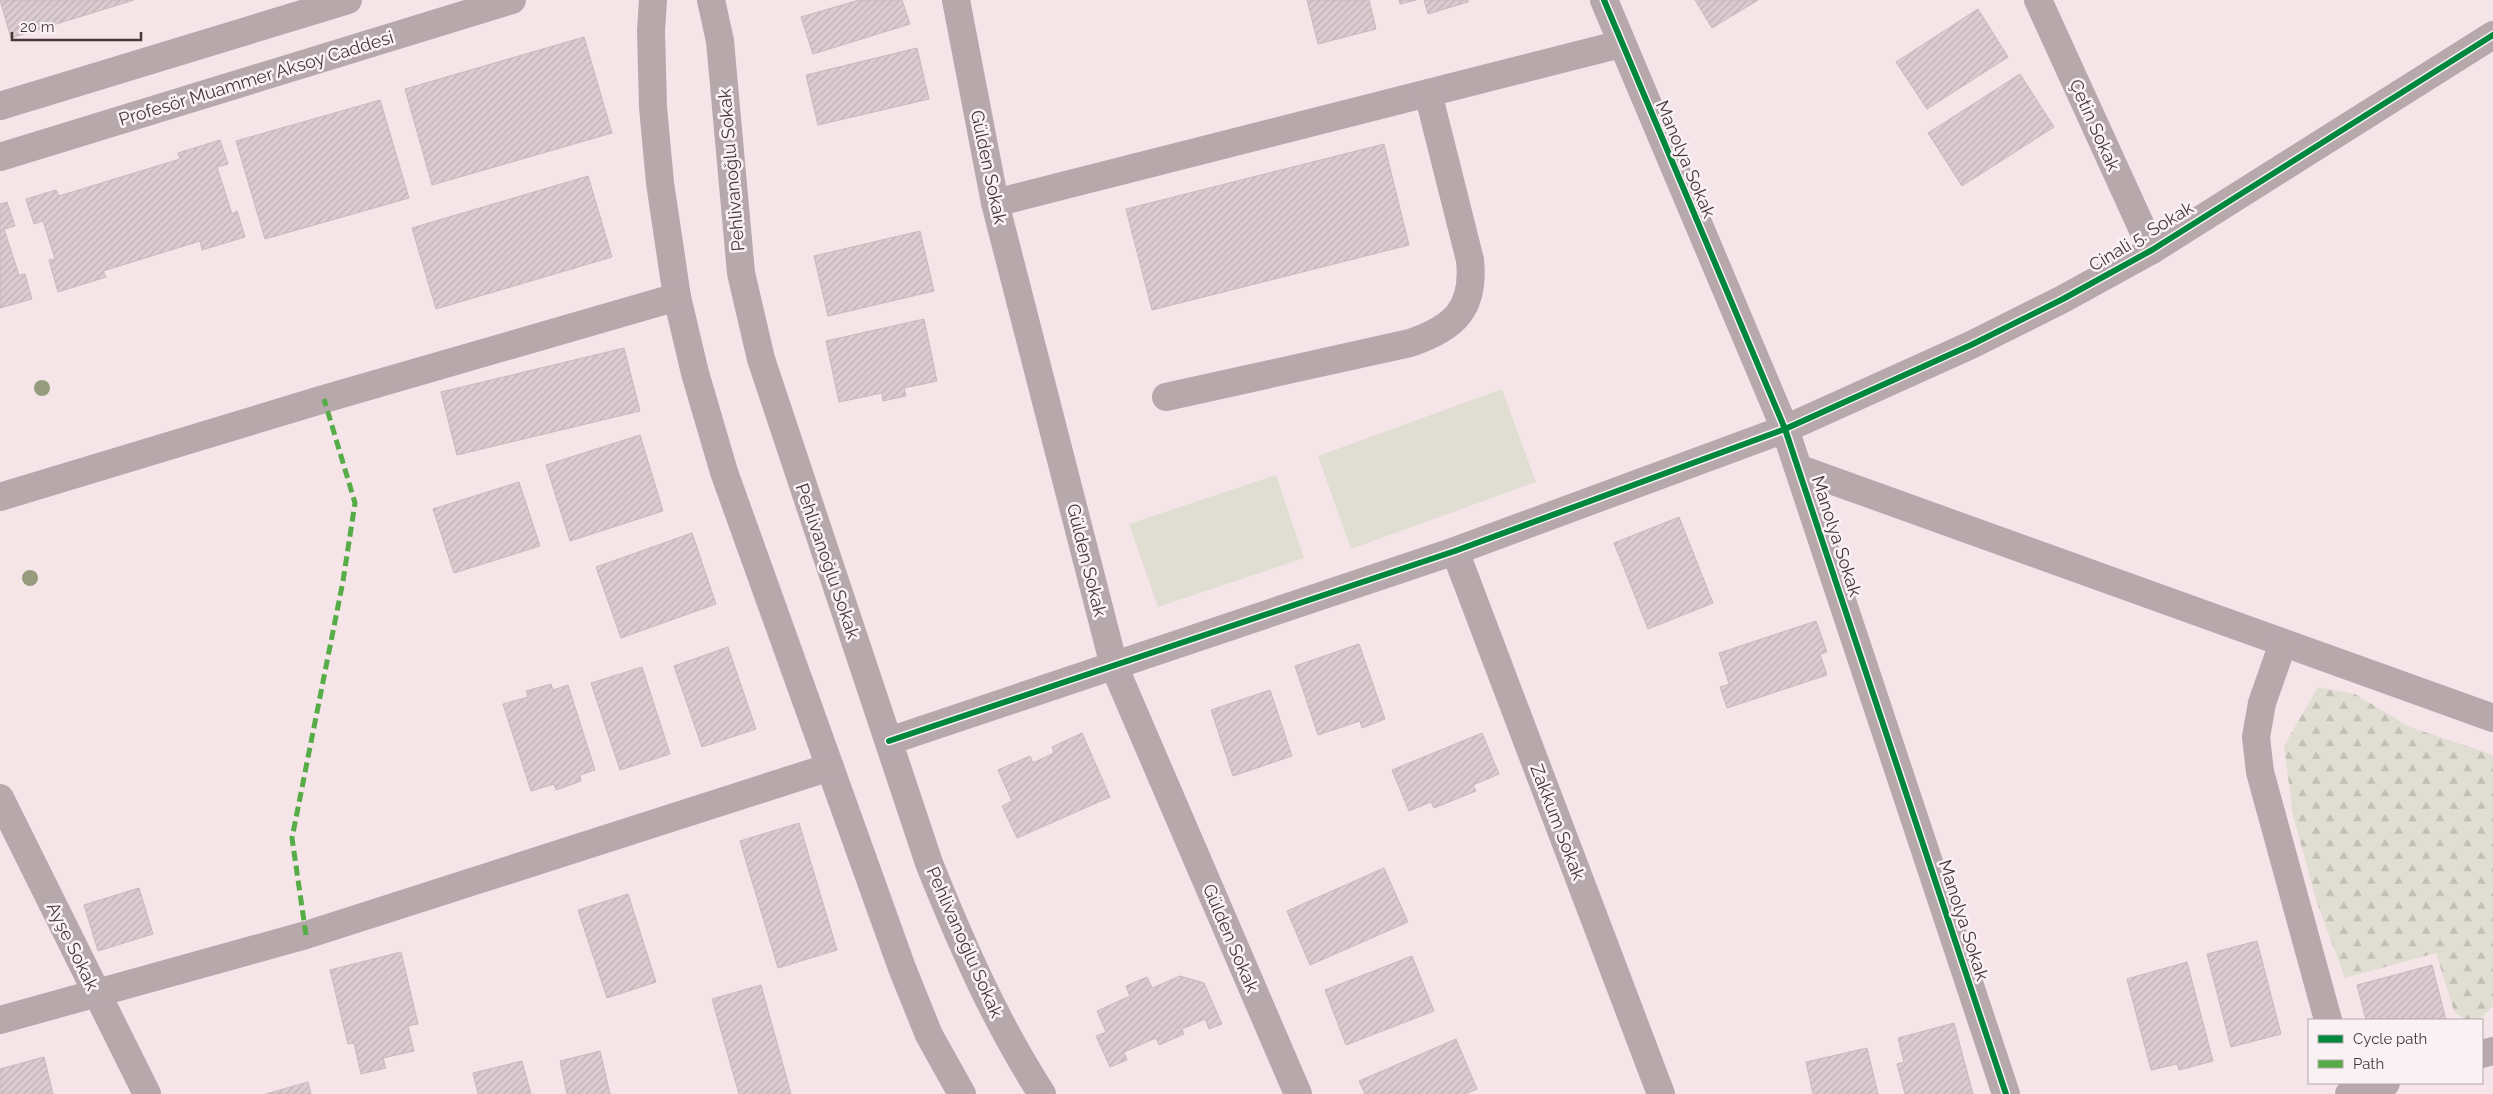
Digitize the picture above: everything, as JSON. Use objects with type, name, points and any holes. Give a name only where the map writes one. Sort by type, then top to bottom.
[{"type":"street","points":[[0,106],[348,0]]},
{"type":"street","name":"Profesör Muammer Aksoy Caddesi","points":[[0,157],[512,0]]},
{"type":"street","points":[[653,0],[650,31],[653,108],[660,183],[677,297],[709,426],[902,968],[929,1034],[962,1094]]},
{"type":"street","name":"Pehlivanoğlu Sokak","points":[[711,0],[720,41],[741,273],[750,316],[778,414],[890,741],[929,863],[958,936],[991,1006],[1042,1094]]},
{"type":"street","name":"Gülden Sokak","points":[[956,0],[995,203],[1114,666],[1298,1094]]},
{"type":"street","name":"Manolya Sokak","points":[[1604,0],[1785,429],[1800,469],[2006,1094]]},
{"type":"street","name":"Çetin Sokak","points":[[2038,0],[2152,250]]},
{"type":"street","name":"Cinali 5. Sokak","points":[[890,741],[1454,551],[1785,429],[1971,345],[2063,299],[2152,250],[2493,35]]},
{"type":"street","points":[[995,203],[1621,44]]},
{"type":"street","points":[[1166,397],[1410,343],[1429,337],[1446,327],[1458,314],[1469,298],[1472,280],[1470,260],[1428,93]]},
{"type":"street","points":[[0,497],[324,399],[677,297]]},
{"type":"street","points":[[1800,469],[2493,718]]},
{"type":"street","name":"Zakkum Sokak","points":[[1454,551],[1661,1094]]},
{"type":"street","points":[[2283,643],[2262,703],[2256,737],[2260,772],[2328,1019]]},
{"type":"street","points":[[0,1020],[97,995],[306,935],[830,767]]},
{"type":"street","name":"Ayşe Sokak","points":[[0,798],[147,1094]]},
{"type":"street","points":[[2348,1094],[2383,1084]]},
{"type":"green space","points":[[1502,389],[1536,482],[1351,549],[1318,456]]},
{"type":"green space","points":[[1276,475],[1304,558],[1158,607],[1129,524]]},
{"type":"green space","points":[[2318,687],[2355,694],[2410,727],[2493,755],[2493,1006],[2481,1019],[2464,1019],[2454,1011],[2436,953],[2345,978],[2317,903],[2293,815],[2284,746]]},
{"type":"building","points":[[0,0],[134,0],[11,38]]},
{"type":"building","points":[[859,0],[902,0],[910,24],[813,54],[801,17]]},
{"type":"building","points":[[1307,0],[1369,0],[1376,29],[1318,44]]},
{"type":"building","points":[[1399,0],[1416,0],[1400,4]]},
{"type":"building","points":[[1424,0],[1468,0],[1468,2],[1428,14]]},
{"type":"building","points":[[1695,0],[1758,0],[1712,28]]},
{"type":"building","points":[[1978,9],[2008,57],[1927,109],[1896,62]]},
{"type":"building","points":[[584,37],[612,133],[432,185],[405,89]]},
{"type":"building","points":[[917,48],[929,99],[818,125],[806,75]]},
{"type":"building","points":[[2020,74],[2054,127],[1962,186],[1928,133]]},
{"type":"building","points":[[380,100],[409,198],[265,239],[236,141]]},
{"type":"building","points":[[220,140],[228,164],[217,167],[232,214],[237,211],[245,237],[202,250],[200,241],[103,271],[106,277],[58,292],[49,260],[55,259],[43,221],[34,224],[26,199],[56,190],[59,196],[180,159],[178,153]]},
{"type":"building","points":[[1384,144],[1409,245],[1152,310],[1126,209]]},
{"type":"building","points":[[588,176],[612,257],[436,309],[412,228]]},
{"type":"building","points":[[7,202],[15,226],[4,229],[19,275],[25,274],[32,299],[0,308],[0,204]]},
{"type":"building","points":[[920,231],[934,291],[828,316],[814,256]]},
{"type":"building","points":[[924,319],[937,381],[904,388],[906,396],[883,401],[882,393],[839,402],[826,341]]},
{"type":"building","points":[[624,348],[640,411],[457,455],[441,392]]},
{"type":"building","points":[[640,435],[663,511],[570,541],[546,465]]},
{"type":"building","points":[[519,482],[540,546],[454,573],[433,509]]},
{"type":"building","points":[[1679,517],[1713,603],[1648,629],[1614,543]]},
{"type":"building","points":[[692,533],[716,604],[621,638],[596,567]]},
{"type":"building","points":[[1816,621],[1827,652],[1820,654],[1827,675],[1727,708],[1720,687],[1729,684],[1719,653]]},
{"type":"building","points":[[1359,644],[1385,719],[1362,728],[1360,721],[1318,735],[1295,666]]},
{"type":"building","points":[[728,647],[756,729],[702,747],[674,666]]},
{"type":"building","points":[[642,667],[670,754],[620,770],[591,683]]},
{"type":"building","points":[[551,684],[553,690],[568,685],[595,770],[580,775],[581,781],[556,790],[554,784],[531,791],[503,704],[528,697],[526,691]]},
{"type":"building","points":[[1270,690],[1292,756],[1233,776],[1211,710]]},
{"type":"building","points":[[1082,733],[1110,797],[1017,838],[1002,806],[1012,801],[998,770],[1030,756],[1033,763],[1054,753],[1052,747]]},
{"type":"building","points":[[1482,733],[1499,774],[1473,785],[1476,791],[1434,808],[1431,802],[1409,811],[1392,770]]},
{"type":"building","points":[[799,823],[837,950],[778,968],[740,841]]},
{"type":"building","points":[[1384,868],[1408,922],[1310,965],[1287,911]]},
{"type":"building","points":[[139,888],[153,934],[98,951],[84,905]]},
{"type":"building","points":[[628,894],[656,982],[607,998],[578,910]]},
{"type":"building","points":[[2257,941],[2281,1034],[2231,1047],[2207,954]]},
{"type":"building","points":[[401,952],[418,1024],[408,1026],[414,1051],[383,1058],[386,1068],[361,1074],[354,1043],[348,1044],[330,970]]},
{"type":"building","points":[[1412,956],[1434,1011],[1346,1045],[1325,990]]},
{"type":"building","points":[[2187,962],[2213,1061],[2179,1070],[2177,1064],[2151,1070],[2127,979]]},
{"type":"building","points":[[2432,965],[2446,1019],[2366,1019],[2357,985]]},
{"type":"building","points":[[1180,976],[1204,983],[1222,1024],[1209,1029],[1205,1019],[1182,1029],[1184,1034],[1159,1045],[1156,1038],[1124,1052],[1127,1060],[1110,1067],[1096,1036],[1106,1032],[1097,1011],[1130,996],[1126,986],[1147,977],[1152,988]]},
{"type":"building","points":[[761,985],[791,1094],[739,1094],[712,999]]},
{"type":"building","points":[[1954,1023],[1973,1094],[1905,1094],[1897,1064],[1904,1062],[1898,1038]]},
{"type":"building","points":[[1456,1039],[1477,1089],[1466,1094],[1365,1094],[1359,1081]]},
{"type":"building","points":[[1867,1048],[1878,1094],[1813,1094],[1806,1062]]},
{"type":"building","points":[[600,1051],[610,1094],[567,1094],[560,1061]]},
{"type":"building","points":[[44,1057],[53,1094],[0,1094],[0,1069]]},
{"type":"building","points":[[522,1061],[531,1094],[478,1094],[473,1073]]},
{"type":"building","points":[[308,1082],[311,1094],[266,1094]]},
{"type":"marked path","points":[[306,935],[292,838],[343,581],[355,503],[324,399]]},
{"type":"cycle path","points":[[1604,0],[1785,429],[2006,1094]]},
{"type":"cycle path","points":[[889,741],[1455,551],[1785,429],[1971,345],[2063,299],[2152,250],[2493,35]]}]
